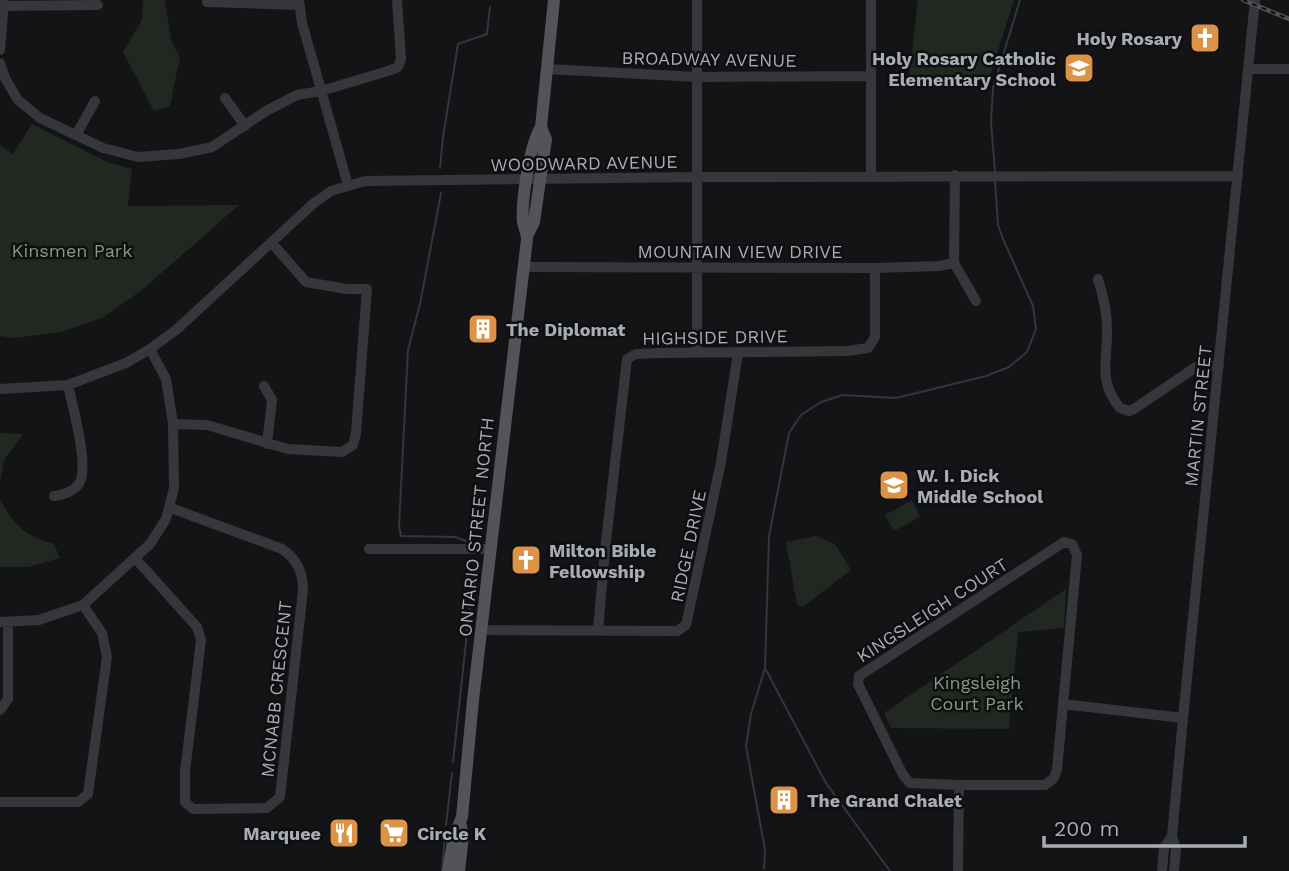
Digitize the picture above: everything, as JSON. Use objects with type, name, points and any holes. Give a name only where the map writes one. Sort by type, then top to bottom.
[{"type":"main road","name":"ONTARIO STREET NORTH","points":[[448,871],[454,836],[460,822],[527,236],[534,222],[534,179],[546,139],[541,127],[554,0]]},
{"type":"main road","name":"ONTARIO STREET NORTH","points":[[459,871],[463,836],[460,822]]},
{"type":"street","points":[[0,63],[18,100],[40,118],[103,148],[138,157],[180,154],[212,147],[297,95],[321,91],[398,66],[401,58],[397,0]]},
{"type":"street","points":[[697,0],[697,353]]},
{"type":"street","points":[[871,0],[871,177]]},
{"type":"street","name":"MARTIN STREET","points":[[1174,871],[1176,849],[1172,836],[1255,0]]},
{"type":"street","points":[[207,2],[299,3],[348,185]]},
{"type":"street","points":[[0,50],[4,3],[98,5]]},
{"type":"street","name":"BROADWAY AVENUE","points":[[547,69],[697,77],[871,76]]},
{"type":"street","points":[[1249,69],[1289,69]]},
{"type":"street","points":[[225,98],[245,126]]},
{"type":"street","points":[[76,135],[95,101]]},
{"type":"street","points":[[956,175],[954,263],[976,301]]},
{"type":"street","name":"WOODWARD AVENUE","points":[[0,389],[68,385],[126,363],[176,330],[314,202],[331,191],[365,181],[956,175],[1238,176]]},
{"type":"street","points":[[173,425],[207,425],[288,449],[335,452],[347,450],[353,444],[368,289],[346,289],[306,282],[271,242]]},
{"type":"street","name":"MOUNTAIN VIEW DRIVE","points":[[524,267],[875,268],[939,267],[954,263]]},
{"type":"street","name":"HIGHSIDE DRIVE","points":[[598,630],[626,359],[636,354],[868,348],[876,337],[875,268]]},
{"type":"street","points":[[1098,279],[1104,295],[1107,328],[1104,377],[1120,408],[1129,411],[1134,409],[1196,367],[1219,365]]},
{"type":"street","points":[[0,710],[8,699],[4,623],[39,620],[83,604],[150,544],[171,508],[175,465],[173,425],[166,379],[150,349]]},
{"type":"street","name":"RIDGE DRIVE","points":[[482,630],[677,631],[686,625],[721,462],[738,353]]},
{"type":"street","points":[[54,496],[71,491],[79,484],[82,474],[79,433],[68,385]]},
{"type":"street","points":[[264,386],[272,400],[267,444]]},
{"type":"street","name":"MCNABB CRESCENT","points":[[135,558],[197,627],[201,640],[185,772],[185,802],[193,809],[267,808],[280,797],[303,590],[301,571],[293,558],[282,549],[171,508]]},
{"type":"street","name":"KINGSLEIGH COURT","points":[[1068,542],[1072,544],[1077,555],[1063,704],[1057,769],[1052,781],[1045,785],[913,784],[905,778],[857,679],[1068,542]]},
{"type":"street","points":[[369,549],[491,549]]},
{"type":"street","points":[[0,802],[78,802],[84,800],[88,794],[107,657],[102,633],[83,604]]},
{"type":"street","points":[[1063,704],[1183,718]]},
{"type":"street","points":[[958,785],[958,871]]},
{"type":"street","name":"MARTIN STREET","points":[[1162,871],[1164,848],[1172,836]]},
{"type":"green space","points":[[143,0],[165,0],[171,41],[180,57],[170,106],[154,111],[123,52],[142,20]]},
{"type":"green space","points":[[918,0],[1014,0],[990,76],[909,76]]},
{"type":"green space","name":"Kinsmen Park","points":[[32,124],[107,162],[132,169],[128,206],[239,205],[142,290],[104,317],[62,332],[14,338],[0,336],[0,145],[13,154]]},
{"type":"green space","points":[[0,433],[23,434],[4,460],[0,482]]},
{"type":"green space","points":[[0,499],[21,528],[54,544],[60,558],[28,567],[0,567]]},
{"type":"green space","points":[[912,500],[920,517],[894,531],[885,515]]},
{"type":"green space","points":[[816,536],[835,544],[851,570],[803,607],[797,605],[786,542]]},
{"type":"green space","name":"Kingsleigh Court Park","points":[[1066,589],[1064,628],[1018,632],[1009,729],[891,728],[884,713]]},
{"type":"waterway","points":[[995,172],[991,122],[993,88],[1020,0]]},
{"type":"waterway","points":[[440,168],[458,44],[487,34],[490,7]]},
{"type":"waterway","points":[[764,869],[765,850],[746,746],[751,714],[765,668],[769,536],[789,433],[801,415],[821,402],[843,395],[896,398],[986,376],[1009,367],[1027,352],[1036,329],[1033,306],[998,225],[995,181]]},
{"type":"waterway","points":[[441,193],[420,304],[408,350],[399,526],[401,536],[455,537],[466,541]]},
{"type":"waterway","points":[[453,762],[474,568]]},
{"type":"waterway","points":[[766,670],[826,783],[890,871]]},
{"type":"waterway","points":[[446,825],[452,773]]},
{"type":"waterway","points":[[442,871],[445,836]]},
{"type":"railway","points":[[1243,0],[1289,19]]},
{"type":"place","name":"Holy Rosary","points":[[1205,38]]},
{"type":"place","name":"Holy Rosary Catholic Elementary School","points":[[1079,68]]},
{"type":"place","name":"The Diplomat","points":[[483,329]]},
{"type":"place","name":"W. I. Dick Middle School","points":[[894,485]]},
{"type":"place","name":"Milton Bible Fellowship","points":[[526,560]]},
{"type":"place","name":"The Grand Chalet","points":[[784,800]]},
{"type":"place","name":"Marquee","points":[[344,833]]},
{"type":"place","name":"Circle K","points":[[394,833]]}]
